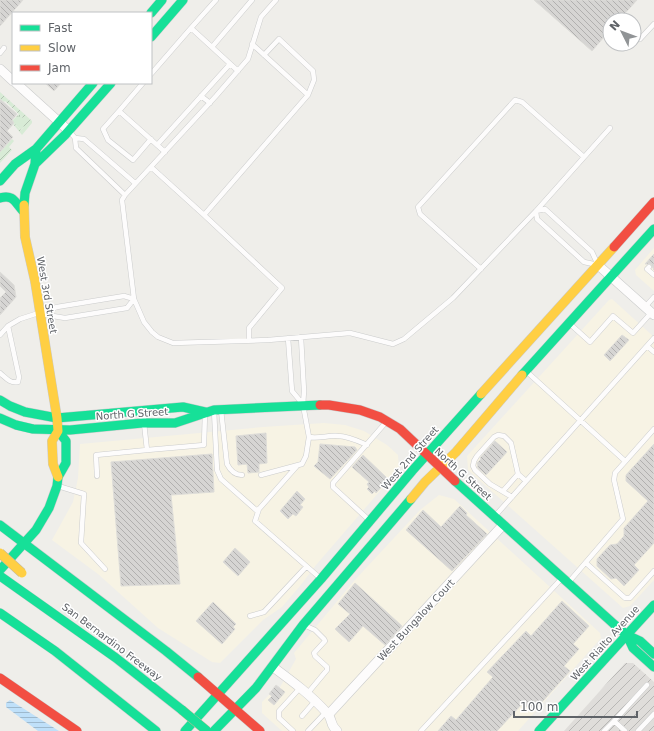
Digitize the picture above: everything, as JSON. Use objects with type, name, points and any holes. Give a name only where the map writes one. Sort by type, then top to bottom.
[{"type":"main road","points":[[152,12],[162,0]]},
{"type":"main road","points":[[152,36],[183,0]]},
{"type":"main road","points":[[0,181],[15,164],[36,149],[92,84]]},
{"type":"main road","name":"West 3rd Street","points":[[35,164],[72,135],[110,84]]},
{"type":"main road","name":"West 3rd Street","points":[[0,570],[36,530],[49,508],[66,463],[66,441],[58,431],[35,281],[25,237],[23,211],[25,193],[35,164],[36,149]]},
{"type":"main road","points":[[0,198],[7,196],[12,198],[23,211]]},
{"type":"main road","name":"West 2nd Street","points":[[185,731],[321,579],[412,471],[654,202]]},
{"type":"main road","points":[[214,731],[249,696],[273,667],[289,642],[420,488],[456,452],[611,276],[653,232]]},
{"type":"main road","name":"North G Street","points":[[0,400],[25,412],[57,418],[183,407],[214,410],[303,404],[329,405],[360,410],[380,417],[400,429],[427,456],[494,517],[627,635]]},
{"type":"main road","name":"North G Street","points":[[0,418],[7,422],[24,427],[58,431],[144,423],[179,422],[214,410]]},
{"type":"main road","name":"West 3rd Street","points":[[58,431],[52,441],[53,464],[58,481]]},
{"type":"main road","points":[[0,525],[166,651],[236,708],[260,731]]},
{"type":"main road","points":[[0,552],[25,580],[34,598]]},
{"type":"main road","name":"San Bernardino Freeway","points":[[0,576],[34,598],[110,653],[207,731]]},
{"type":"main road","points":[[303,625],[303,617],[324,586],[321,579]]},
{"type":"main road","name":"West Rialto Avenue","points":[[539,731],[654,605]]},
{"type":"main road","points":[[0,613],[46,645],[156,731]]},
{"type":"main road","points":[[7,629],[46,645]]},
{"type":"main road","points":[[627,635],[640,641],[654,654]]},
{"type":"main road","points":[[627,635],[633,648],[654,667]]},
{"type":"main road","points":[[0,678],[77,731]]},
{"type":"street","points":[[0,69],[12,80]]},
{"type":"street","points":[[17,84],[72,135]]},
{"type":"street","points":[[598,265],[650,312]]},
{"type":"street","name":"West Bungalow Court","points":[[327,713],[503,525]]},
{"type":"street","points":[[273,667],[327,713],[332,726],[337,731]]},
{"type":"lane","points":[[152,73],[216,0]]},
{"type":"lane","points":[[212,47],[252,0]]},
{"type":"lane","points":[[276,0],[261,17],[248,59],[122,200],[134,299],[144,322],[152,332],[158,337],[173,343],[288,338],[350,333],[393,344],[404,339],[453,298],[536,211],[610,128]]},
{"type":"lane","points":[[642,37],[654,24]]},
{"type":"lane","points":[[191,28],[238,71]]},
{"type":"lane","points":[[204,215],[308,95],[314,80],[313,71],[278,40],[264,55]]},
{"type":"lane","points":[[252,44],[308,95]]},
{"type":"lane","points":[[0,53],[4,48]]},
{"type":"lane","points":[[157,145],[230,64]]},
{"type":"lane","points":[[143,84],[103,129],[108,140],[132,160],[151,139]]},
{"type":"lane","points":[[202,96],[210,103]]},
{"type":"lane","points":[[481,269],[420,214],[418,207],[515,100],[522,102],[584,158]]},
{"type":"lane","points":[[119,112],[165,152]]},
{"type":"lane","points":[[72,135],[84,139],[135,184]]},
{"type":"lane","points":[[72,135],[76,148],[126,194]]},
{"type":"lane","points":[[151,167],[282,288],[249,328],[248,340]]},
{"type":"lane","points":[[536,211],[545,209],[592,252],[598,265]]},
{"type":"lane","points":[[536,211],[537,218],[584,262],[598,265]]},
{"type":"lane","points":[[649,267],[647,269],[654,275]]},
{"type":"lane","points":[[0,335],[8,326],[20,319],[63,305],[124,296],[134,299]]},
{"type":"lane","points":[[569,323],[590,342],[613,316],[633,333],[650,312],[654,297]]},
{"type":"lane","points":[[40,313],[65,318],[127,308],[134,299]]},
{"type":"lane","points":[[0,372],[9,381],[14,383],[18,382],[19,377],[8,326]]},
{"type":"lane","points":[[261,475],[302,464],[306,456],[309,437],[303,404],[304,391],[301,337]]},
{"type":"lane","points":[[288,338],[292,391],[303,404]]},
{"type":"lane","points":[[494,517],[654,338]]},
{"type":"lane","points":[[647,346],[654,352]]},
{"type":"lane","points":[[526,372],[625,461]]},
{"type":"lane","points":[[97,476],[96,455],[204,445],[214,410]]},
{"type":"lane","points":[[214,410],[227,464],[230,470],[238,475],[242,475]]},
{"type":"lane","points":[[214,410],[217,470],[221,479],[256,510],[259,509]]},
{"type":"lane","points":[[144,411],[147,450]]},
{"type":"lane","points":[[370,521],[333,487],[333,482],[387,421]]},
{"type":"lane","points":[[421,731],[565,580],[586,563],[623,519],[614,480],[615,473],[654,429]]},
{"type":"lane","points":[[512,497],[490,484],[475,470],[473,466],[477,456],[494,437],[498,435],[504,436],[511,443],[518,474],[526,481]]},
{"type":"lane","points":[[309,437],[315,438],[338,436],[355,440],[367,445]]},
{"type":"lane","points":[[297,466],[259,509],[255,521],[321,579]]},
{"type":"lane","points":[[503,491],[518,474]]},
{"type":"lane","points":[[58,481],[84,494],[81,543],[105,569]]},
{"type":"lane","points":[[586,563],[625,598],[630,598],[654,571]]},
{"type":"lane","points":[[250,616],[264,612],[306,566]]},
{"type":"lane","points":[[293,731],[279,718],[279,711],[327,670],[327,667],[314,654],[325,641],[324,639],[315,630],[303,625]]},
{"type":"lane","points":[[604,731],[647,685]]},
{"type":"lane","points":[[302,716],[315,702]]},
{"type":"lane","points":[[308,731],[327,713]]},
{"type":"lane","points":[[638,731],[654,714]]},
{"type":"lane","points":[[614,721],[625,731]]},
{"type":"shaded area","points":[[654,248],[654,291],[636,275],[635,270]]},
{"type":"shaded area","points":[[612,299],[654,337],[654,580],[630,606],[623,608],[468,470],[467,456],[609,300]]},
{"type":"shaded area","points":[[324,423],[345,425],[364,431],[387,445],[398,455],[399,469],[316,565],[282,607],[263,620],[220,663],[212,662],[158,628],[98,574],[52,540],[73,502],[78,478],[80,444],[263,427]]},
{"type":"shaded area","points":[[439,495],[454,499],[600,633],[601,638],[518,731],[282,731],[262,713],[262,702],[272,692],[279,689],[296,659],[294,653],[354,581],[420,510]]},
{"type":"shaded area","points":[[625,663],[633,663],[654,682],[654,731],[564,731]]},
{"type":"green space","points":[[0,92],[32,121],[22,135],[13,124],[14,123],[21,130],[24,127],[21,123],[23,118],[5,101],[4,102],[0,99]]},
{"type":"green space","points":[[19,114],[23,118],[24,127],[21,130],[12,121]]},
{"type":"green space","points":[[12,139],[14,141],[9,147],[12,150],[0,163],[0,152]]},
{"type":"water","points":[[10,700],[59,731],[38,731],[6,707],[6,703]]},
{"type":"building","points":[[0,0],[23,0],[12,12],[0,26]]},
{"type":"building","points":[[534,0],[637,0],[626,12],[602,12],[602,39],[592,51]]},
{"type":"building","points":[[46,84],[60,84],[54,91]]},
{"type":"building","points":[[0,99],[17,114],[12,120],[14,123],[7,131],[13,137],[0,152]]},
{"type":"building","points":[[654,254],[654,270],[651,264],[645,264]]},
{"type":"building","points":[[0,272],[14,285],[16,297],[0,315],[0,298],[6,292],[0,286]]},
{"type":"building","points":[[622,335],[629,340],[610,361],[604,355]]},
{"type":"building","points":[[266,433],[267,463],[259,464],[259,472],[248,473],[247,464],[238,465],[236,436]]},
{"type":"building","points":[[495,441],[507,452],[486,475],[478,468],[477,463]]},
{"type":"building","points":[[320,444],[355,447],[357,450],[330,479],[314,466],[318,462]]},
{"type":"building","points":[[654,444],[654,543],[634,565],[639,570],[624,586],[616,578],[611,579],[597,566],[597,559],[610,545],[617,544],[624,536],[624,528],[648,501],[626,481],[626,475]]},
{"type":"building","points":[[212,454],[214,492],[171,495],[180,584],[121,586],[111,462]]},
{"type":"building","points":[[363,455],[387,478],[385,480],[386,482],[376,493],[375,491],[372,494],[367,489],[369,487],[367,484],[369,482],[352,467]]},
{"type":"building","points":[[297,491],[305,499],[300,505],[303,507],[296,516],[293,514],[288,519],[280,511]]},
{"type":"building","points":[[460,506],[467,513],[466,515],[487,534],[452,571],[406,530],[423,510],[441,527]]},
{"type":"building","points":[[235,548],[250,562],[238,576],[223,562]]},
{"type":"building","points":[[355,583],[402,626],[385,645],[363,626],[349,642],[335,629],[350,614],[338,604]]},
{"type":"building","points":[[562,601],[589,626],[573,644],[579,649],[564,666],[570,671],[533,712],[523,703],[497,731],[438,731],[451,716],[456,720],[493,677],[487,672],[526,631],[531,636]]},
{"type":"building","points":[[213,602],[236,624],[233,627],[235,629],[222,644],[196,621]]},
{"type":"building","points":[[276,685],[285,692],[274,705],[268,700],[272,696],[269,694]]},
{"type":"traffic: fast","points":[[152,12],[162,0]]},
{"type":"traffic: fast","points":[[152,36],[183,0]]},
{"type":"traffic: fast","points":[[24,205],[25,193],[35,164],[36,149],[92,84]]},
{"type":"traffic: fast","points":[[35,164],[65,135],[110,84]]},
{"type":"traffic: fast","points":[[0,181],[15,164],[36,149]]},
{"type":"traffic: fast","points":[[0,198],[11,198],[23,211]]},
{"type":"traffic: fast","points":[[522,375],[654,229]]},
{"type":"traffic: fast","points":[[185,731],[321,579],[412,471],[481,394]]},
{"type":"traffic: fast","points":[[0,400],[25,412],[57,418],[183,407],[205,412]]},
{"type":"traffic: fast","points":[[0,418],[16,425],[33,429],[70,430],[142,423],[175,423],[214,410],[320,405]]},
{"type":"traffic: fast","points":[[0,570],[36,530],[49,508],[57,486],[58,477],[66,463],[66,441],[58,431]]},
{"type":"traffic: fast","points":[[455,481],[615,625],[627,635],[640,641],[654,654]]},
{"type":"traffic: fast","points":[[214,731],[256,688],[303,625],[411,499]]},
{"type":"traffic: fast","points":[[0,525],[198,677]]},
{"type":"traffic: fast","points":[[0,576],[116,658],[182,710]]},
{"type":"traffic: fast","points":[[539,731],[654,605]]},
{"type":"traffic: fast","points":[[0,613],[55,651],[156,731]]},
{"type":"traffic: fast","points":[[627,635],[633,648],[654,667]]},
{"type":"traffic: fast","points":[[182,710],[207,731]]},
{"type":"traffic: slow","points":[[24,205],[25,237],[35,281],[57,418],[58,431],[52,441],[53,464],[58,477]]},
{"type":"traffic: slow","points":[[481,394],[614,247]]},
{"type":"traffic: slow","points":[[411,499],[425,482],[456,452],[522,375]]},
{"type":"traffic: slow","points":[[0,553],[22,573]]},
{"type":"traffic: jam","points":[[614,247],[654,202]]},
{"type":"traffic: jam","points":[[320,405],[360,410],[380,417],[400,429],[455,481]]},
{"type":"traffic: jam","points":[[198,677],[260,731]]},
{"type":"traffic: jam","points":[[0,678],[77,731]]}]
